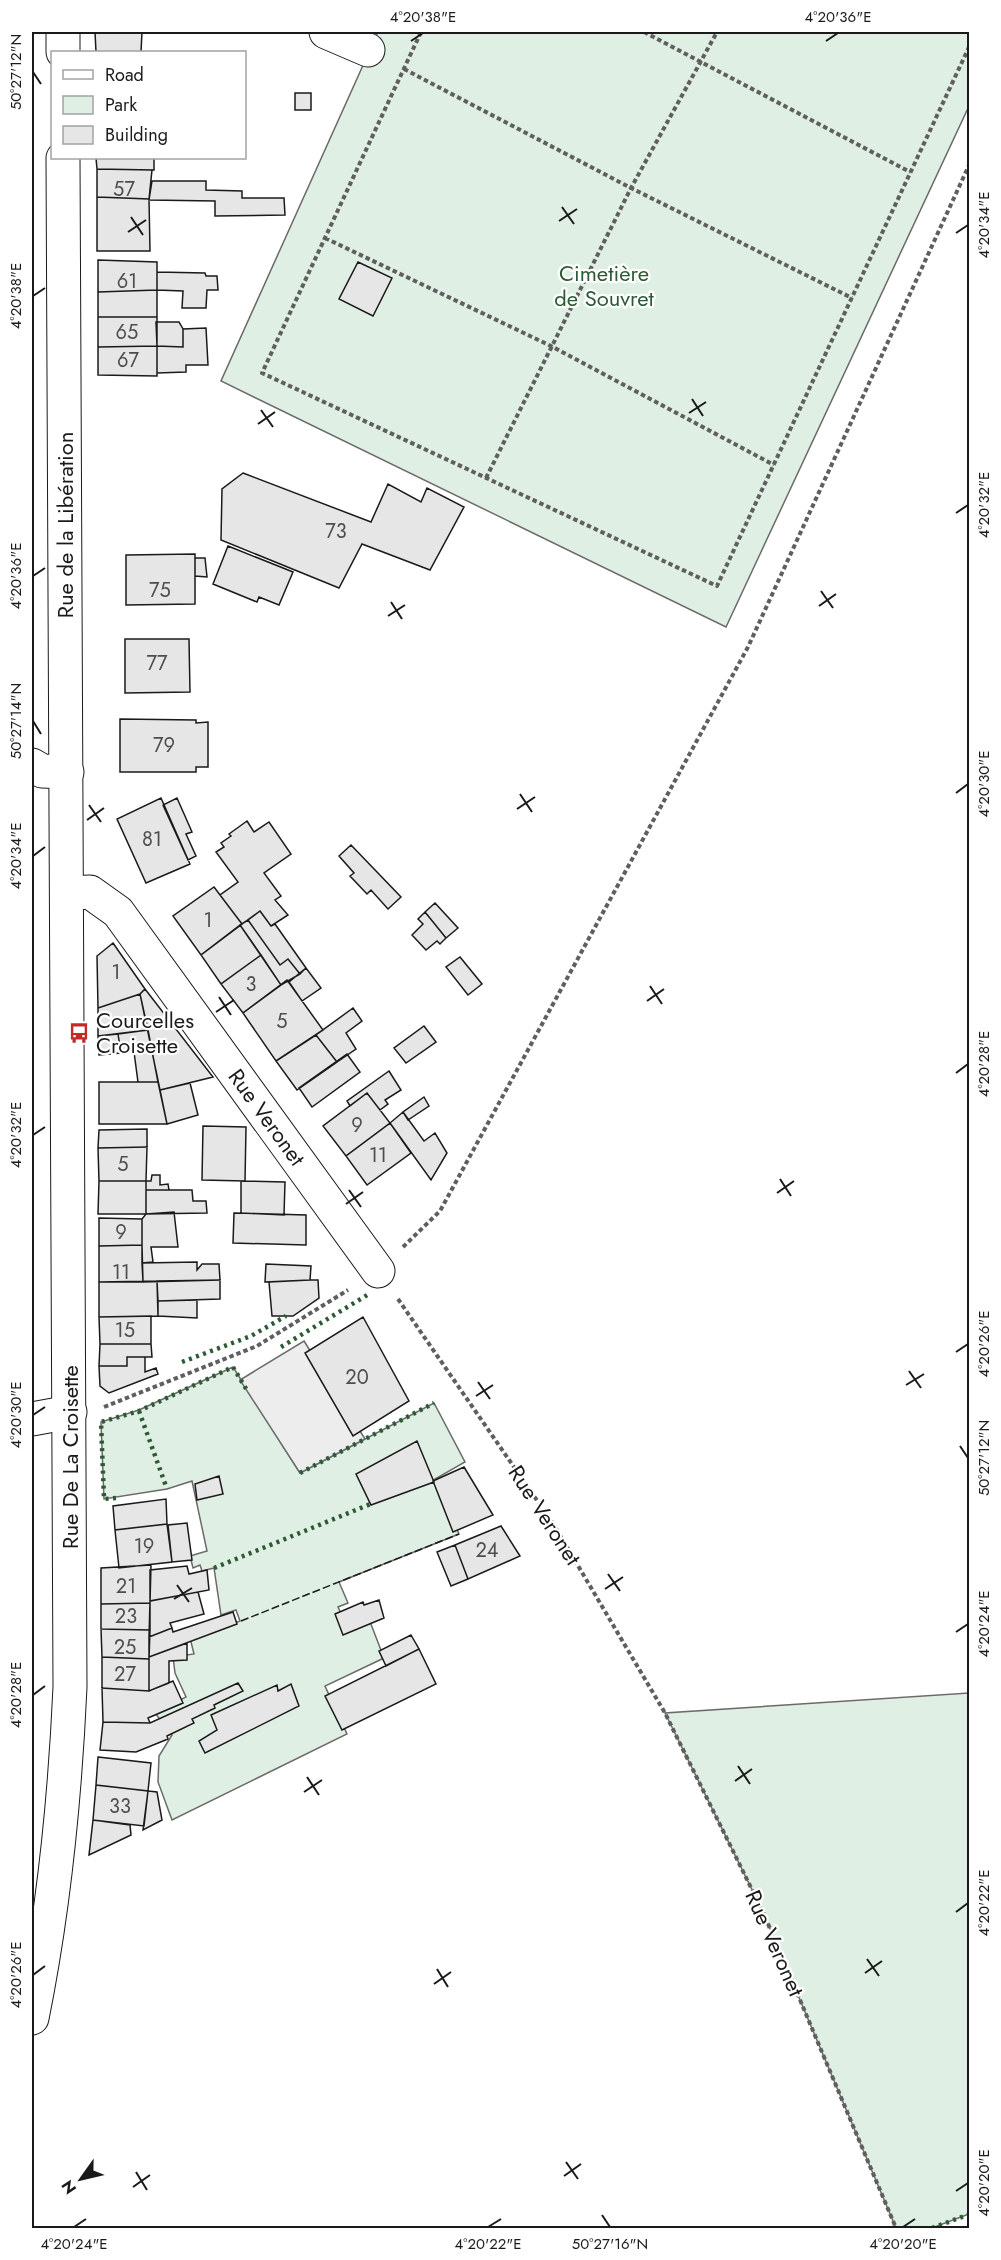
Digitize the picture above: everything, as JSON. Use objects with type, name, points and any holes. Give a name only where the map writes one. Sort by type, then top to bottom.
[{"type":"main road","points":[[63,32],[63,51]]},
{"type":"main road","points":[[326,32],[368,51]]},
{"type":"main road","name":"Rue de la Libération","points":[[63,159],[67,893]]},
{"type":"main road","points":[[32,765],[42,771],[67,772]]},
{"type":"main road","name":"Rue Veronet","points":[[67,893],[90,892],[118,912],[378,1271]]},
{"type":"main road","name":"Rue De La Croisette","points":[[32,2018],[52,1897],[65,1770],[70,1687],[67,893]]},
{"type":"main road","points":[[32,1419],[70,1412]]},
{"type":"path","points":[[421,32],[262,373],[717,586],[969,45]]},
{"type":"path","points":[[644,32],[910,172]]},
{"type":"path","points":[[486,478],[631,188],[717,32]]},
{"type":"path","points":[[368,51],[631,188],[852,298]]},
{"type":"path","points":[[70,1412],[99,1409],[257,1346],[378,1271],[440,1211],[748,647],[969,163]]},
{"type":"path","points":[[325,238],[551,346],[774,465]]},
{"type":"path","name":"Rue Veronet","points":[[378,1271],[554,1525],[665,1713],[763,1912],[896,2229]]},
{"type":"green space","name":"Cimetière de Souvret","points":[[378,32],[969,32],[969,106],[726,627],[221,381]]},
{"type":"green space","points":[[233,1367],[300,1473],[434,1403],[465,1462],[435,1479],[459,1534],[339,1582],[348,1603],[338,1607],[347,1627],[369,1619],[384,1658],[325,1686],[347,1734],[172,1820],[158,1782],[159,1756],[172,1735],[155,1713],[186,1697],[175,1673],[173,1657],[194,1654],[190,1638],[240,1621],[236,1610],[221,1615],[214,1568],[202,1571],[200,1565],[193,1568],[190,1556],[207,1551],[192,1481],[167,1489],[104,1499],[101,1422],[139,1410]]},
{"type":"green space","points":[[969,1693],[969,2214],[932,2228],[896,2228],[763,1912],[665,1713]]},
{"type":"shaded area","points":[[304,1341],[365,1439],[300,1473],[240,1380]]},
{"type":"building","points":[[95,32],[142,32],[141,51],[96,51]]},
{"type":"building","points":[[295,93],[311,93],[311,110],[295,110]]},
{"type":"building","points":[[96,159],[154,159],[154,170],[97,169]]},
{"type":"building","points":[[97,169],[152,170],[149,199],[97,197]]},
{"type":"building","points":[[152,181],[206,181],[206,190],[242,191],[242,198],[284,198],[285,215],[215,216],[215,201],[149,200]]},
{"type":"building","points":[[97,197],[149,199],[150,251],[97,251]]},
{"type":"building","points":[[98,260],[157,262],[157,290],[98,292]]},
{"type":"building","points":[[358,262],[392,278],[373,316],[339,299]]},
{"type":"building","points":[[157,272],[205,273],[206,276],[217,276],[218,290],[207,290],[206,308],[182,308],[183,291],[157,290]]},
{"type":"building","points":[[157,290],[157,317],[98,317],[98,292]]},
{"type":"building","points":[[98,317],[157,317],[157,346],[98,347]]},
{"type":"building","points":[[156,322],[179,322],[183,329],[183,347],[157,346]]},
{"type":"building","points":[[206,328],[208,365],[186,365],[186,372],[157,373],[157,346],[183,347],[183,329]]},
{"type":"building","points":[[157,346],[157,376],[98,375],[98,347]]},
{"type":"building","points":[[243,473],[371,522],[388,484],[421,502],[427,488],[464,507],[430,570],[362,544],[339,588],[221,540],[222,489]]},
{"type":"building","points":[[228,546],[293,572],[279,605],[259,597],[257,602],[213,584]]},
{"type":"building","points":[[195,554],[195,604],[126,605],[126,555]]},
{"type":"building","points":[[195,558],[205,558],[207,577],[195,576]]},
{"type":"building","points":[[125,639],[189,639],[190,692],[125,693]]},
{"type":"building","points":[[120,719],[208,722],[208,767],[196,767],[196,772],[120,772]]},
{"type":"building","points":[[161,798],[190,864],[146,883],[117,819]]},
{"type":"building","points":[[177,798],[192,832],[186,834],[196,856],[188,860],[163,805]]},
{"type":"building","points":[[247,821],[254,832],[269,822],[291,854],[264,873],[281,896],[275,900],[288,915],[271,926],[260,911],[242,924],[220,895],[238,882],[216,852],[224,847],[221,843],[231,836],[229,834]]},
{"type":"building","points":[[351,845],[401,897],[388,909],[371,890],[367,894],[350,876],[354,873],[339,856]]},
{"type":"building","points":[[214,887],[242,924],[201,955],[173,916]]},
{"type":"building","points":[[435,903],[458,928],[446,938],[425,912]]},
{"type":"building","points":[[260,911],[271,926],[275,924],[306,968],[300,974],[288,959],[280,965],[248,920]]},
{"type":"building","points":[[425,912],[446,938],[440,944],[437,941],[426,950],[412,935],[423,924],[418,919]]},
{"type":"building","points":[[248,920],[280,965],[288,959],[300,974],[281,985],[240,925]]},
{"type":"building","points":[[240,925],[261,955],[221,984],[201,955]]},
{"type":"building","points":[[113,943],[145,989],[140,994],[98,1008],[97,956]]},
{"type":"building","points":[[261,955],[281,985],[243,1013],[221,984]]},
{"type":"building","points":[[460,957],[482,984],[468,995],[446,967]]},
{"type":"building","points":[[306,968],[321,988],[302,1001],[289,982]]},
{"type":"building","points":[[287,980],[323,1030],[276,1061],[243,1013]]},
{"type":"building","points":[[145,989],[213,1077],[160,1090],[140,994]]},
{"type":"building","points":[[140,994],[148,1030],[98,1036],[98,1008]]},
{"type":"building","points":[[353,1008],[362,1021],[346,1033],[356,1049],[337,1062],[316,1035]]},
{"type":"building","points":[[424,1026],[436,1042],[406,1063],[394,1048]]},
{"type":"building","points":[[148,1030],[158,1082],[138,1082],[134,1052],[121,1053],[118,1034]]},
{"type":"building","points":[[118,1034],[121,1053],[99,1055],[98,1036]]},
{"type":"building","points":[[316,1035],[337,1062],[297,1090],[276,1061]]},
{"type":"building","points":[[347,1054],[360,1072],[312,1107],[299,1088]]},
{"type":"building","points":[[389,1071],[401,1090],[385,1100],[388,1104],[380,1110],[367,1093],[350,1106],[347,1101]]},
{"type":"building","points":[[99,1082],[158,1082],[167,1124],[99,1124]]},
{"type":"building","points":[[190,1083],[198,1115],[167,1124],[160,1090]]},
{"type":"building","points":[[367,1093],[390,1123],[346,1156],[323,1126]]},
{"type":"building","points":[[424,1097],[429,1106],[408,1120],[403,1112]]},
{"type":"building","points":[[403,1112],[424,1141],[435,1133],[447,1153],[431,1180],[390,1123]]},
{"type":"building","points":[[390,1123],[411,1153],[367,1185],[346,1156]]},
{"type":"building","points":[[203,1126],[246,1127],[245,1181],[202,1180]]},
{"type":"building","points":[[147,1129],[147,1147],[98,1148],[99,1130]]},
{"type":"building","points":[[147,1147],[146,1181],[99,1181],[98,1148]]},
{"type":"building","points":[[152,1175],[160,1175],[160,1185],[168,1184],[169,1190],[146,1190],[146,1181],[151,1181]]},
{"type":"building","points":[[99,1181],[146,1181],[146,1214],[98,1214]]},
{"type":"building","points":[[241,1181],[285,1182],[284,1215],[241,1213]]},
{"type":"building","points":[[146,1190],[192,1190],[193,1201],[206,1201],[207,1213],[146,1214]]},
{"type":"building","points":[[174,1212],[178,1247],[151,1247],[153,1262],[142,1263],[142,1219],[146,1214]]},
{"type":"building","points":[[234,1213],[306,1215],[306,1245],[233,1243]]},
{"type":"building","points":[[99,1218],[142,1219],[142,1245],[99,1246]]},
{"type":"building","points":[[142,1245],[143,1282],[99,1282],[99,1246]]},
{"type":"building","points":[[197,1262],[197,1270],[202,1264],[219,1264],[220,1280],[143,1282],[142,1263]]},
{"type":"building","points":[[266,1264],[311,1266],[310,1280],[265,1282]]},
{"type":"building","points":[[220,1280],[220,1299],[158,1301],[157,1281]]},
{"type":"building","points":[[318,1280],[319,1298],[293,1316],[272,1316],[269,1282]]},
{"type":"building","points":[[157,1281],[158,1316],[99,1317],[99,1282]]},
{"type":"building","points":[[197,1300],[197,1318],[158,1316],[158,1301]]},
{"type":"building","points":[[151,1316],[151,1344],[100,1344],[99,1317]]},
{"type":"building","points":[[363,1317],[409,1401],[353,1436],[305,1353]]},
{"type":"building","points":[[100,1344],[151,1344],[152,1357],[127,1357],[127,1366],[99,1366]]},
{"type":"building","points":[[127,1357],[145,1357],[145,1372],[156,1368],[158,1374],[109,1393],[100,1386],[99,1366],[127,1366]]},
{"type":"building","points":[[417,1441],[434,1482],[371,1505],[356,1474]]},
{"type":"building","points":[[464,1467],[493,1515],[453,1532],[433,1481]]},
{"type":"building","points":[[219,1476],[223,1494],[197,1500],[195,1484]]},
{"type":"building","points":[[166,1499],[167,1524],[115,1530],[113,1506]]},
{"type":"building","points":[[187,1523],[192,1560],[172,1562],[168,1525]]},
{"type":"building","points":[[167,1524],[172,1562],[119,1568],[115,1530]]},
{"type":"building","points":[[501,1526],[520,1556],[468,1579],[455,1545]]},
{"type":"building","points":[[455,1545],[468,1579],[451,1586],[437,1552]]},
{"type":"building","points":[[151,1565],[150,1603],[101,1604],[101,1568]]},
{"type":"building","points":[[187,1566],[189,1574],[207,1570],[209,1590],[150,1601],[150,1570]]},
{"type":"building","points":[[198,1592],[204,1614],[170,1623],[172,1628],[149,1637],[150,1601]]},
{"type":"building","points":[[379,1600],[384,1618],[343,1635],[335,1614],[363,1602],[364,1605]]},
{"type":"building","points":[[150,1603],[150,1630],[101,1629],[101,1604]]},
{"type":"building","points":[[233,1612],[237,1624],[149,1657],[149,1637],[172,1628],[173,1632]]},
{"type":"building","points":[[101,1629],[150,1630],[149,1659],[102,1657]]},
{"type":"building","points":[[411,1635],[419,1649],[386,1666],[379,1651]]},
{"type":"building","points":[[187,1643],[187,1660],[169,1661],[169,1683],[149,1691],[149,1657]]},
{"type":"building","points":[[419,1649],[436,1684],[342,1730],[325,1696]]},
{"type":"building","points":[[102,1657],[149,1659],[149,1691],[102,1688]]},
{"type":"building","points":[[173,1681],[183,1703],[148,1718],[150,1723],[103,1722],[102,1688],[149,1691]]},
{"type":"building","points":[[238,1683],[243,1691],[192,1719],[194,1723],[167,1736],[168,1739],[136,1752],[100,1750],[103,1722],[150,1723]]},
{"type":"building","points":[[291,1684],[299,1706],[205,1753],[199,1741],[217,1730],[211,1715],[277,1685],[278,1691]]},
{"type":"building","points":[[98,1757],[151,1763],[148,1791],[96,1785]]},
{"type":"building","points":[[96,1785],[148,1791],[144,1826],[93,1820]]},
{"type":"building","points":[[148,1791],[157,1792],[162,1820],[143,1830]]},
{"type":"building","points":[[93,1820],[130,1825],[131,1835],[89,1855]]},
{"type":"hedge","points":[[281,1347],[369,1294]]},
{"type":"hedge","points":[[182,1362],[251,1336],[286,1316]]},
{"type":"hedge","points":[[116,1498],[104,1499],[101,1422],[139,1411],[233,1367],[248,1392]]},
{"type":"hedge","points":[[300,1473],[434,1403]]},
{"type":"hedge","points":[[139,1411],[167,1489]]},
{"type":"hedge","points":[[214,1568],[373,1503]]},
{"type":"hedge","points":[[932,2228],[970,2214]]},
{"type":"fence","points":[[241,1621],[459,1534]]},
{"type":"place","name":"Courcelles Croisette","points":[[79,1033]]}]
